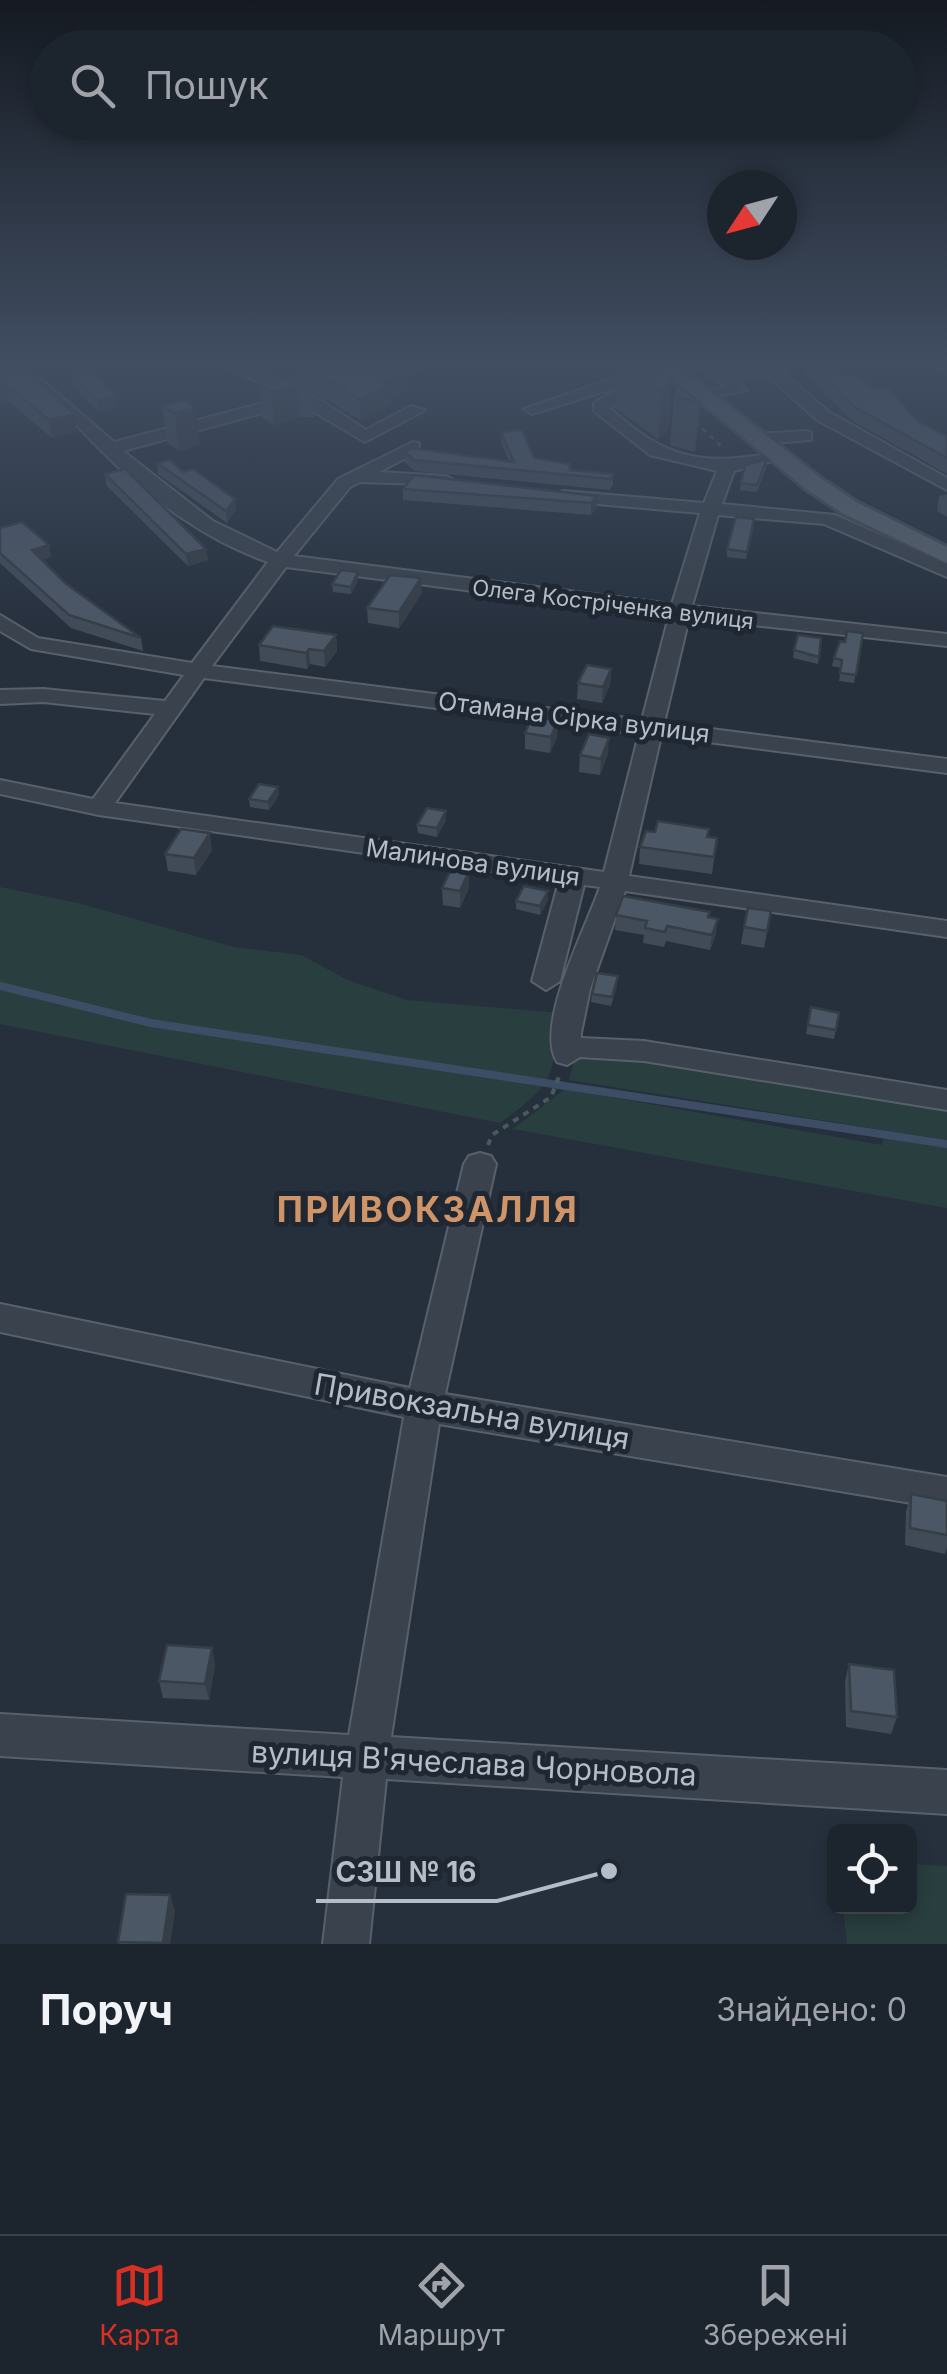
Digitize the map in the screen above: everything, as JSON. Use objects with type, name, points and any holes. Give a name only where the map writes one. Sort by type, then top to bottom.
[{"type":"main road","points":[[778,457],[850,508],[947,556]]},
{"type":"street","name":"Олега Костріченка вулиця","points":[[117,456],[197,519],[249,551],[280,560],[678,613],[947,640]]},
{"type":"street","points":[[99,808],[280,560],[353,476],[394,456]]},
{"type":"street","points":[[662,456],[733,465],[778,457]]},
{"type":"street","points":[[894,456],[947,485]]},
{"type":"street","points":[[733,465],[709,511],[678,613],[614,882],[564,1028],[564,1060],[644,1051],[947,1100]]},
{"type":"street","points":[[353,476],[474,484]]},
{"type":"street","points":[[540,494],[828,520],[947,570]]},
{"type":"street","name":"Отамана Сірка вулиця","points":[[0,620],[31,643],[201,670],[947,766]]},
{"type":"street","points":[[0,696],[22,693],[144,709],[174,708]]},
{"type":"street","name":"Малинова вулиця","points":[[0,787],[99,808],[947,929]]},
{"type":"street","points":[[546,981],[573,876]]},
{"type":"street","points":[[346,1944],[368,1757],[424,1406],[480,1164]]},
{"type":"street","name":"Привокзальна вулиця","points":[[0,1318],[424,1406],[947,1493]]},
{"type":"street","name":"вулиця В'ячеслава Чорновола","points":[[0,1735],[947,1792]]},
{"type":"path","points":[[725,456],[733,465]]},
{"type":"path","points":[[480,1164],[492,1135],[553,1091],[564,1060]]},
{"type":"green space","points":[[0,887],[78,903],[234,947],[301,955],[350,981],[407,1000],[560,1013],[552,1067],[531,1099],[500,1123],[0,1024]]},
{"type":"green space","points":[[576,1054],[633,1055],[947,1107],[947,1140],[569,1080]]},
{"type":"green space","points":[[565,1089],[882,1145],[885,1134],[947,1144],[947,1208],[513,1129]]},
{"type":"green space","points":[[917,1864],[947,1866],[947,1944],[847,1944],[844,1914],[917,1914]]},
{"type":"building","points":[[409,456],[468,456],[514,462],[511,456],[533,456],[570,464],[570,470],[613,474],[611,479],[414,460]]},
{"type":"building","points":[[767,459],[757,485],[741,483],[745,465]]},
{"type":"building","points":[[170,460],[183,472],[193,469],[235,499],[226,511],[157,463]]},
{"type":"building","points":[[125,469],[206,549],[186,554],[105,474]]},
{"type":"building","points":[[414,475],[597,496],[591,503],[403,489]]},
{"type":"building","points":[[736,517],[754,519],[747,552],[727,549]]},
{"type":"building","points":[[22,522],[49,545],[32,550],[65,583],[141,638],[69,615],[0,553],[0,528]]},
{"type":"building","points":[[341,570],[358,572],[351,587],[332,584]]},
{"type":"building","points":[[390,575],[421,578],[399,612],[367,608]]},
{"type":"building","points":[[273,626],[336,635],[324,651],[309,649],[306,653],[259,645]]},
{"type":"building","points":[[847,631],[863,633],[856,675],[840,673],[842,660],[834,658]]},
{"type":"building","points":[[798,635],[821,638],[819,657],[794,650]]},
{"type":"building","points":[[587,665],[611,669],[603,687],[578,683]]},
{"type":"building","points":[[532,717],[558,720],[551,737],[525,733]]},
{"type":"building","points":[[589,734],[609,738],[601,759],[580,755]]},
{"type":"building","points":[[259,784],[278,787],[268,802],[249,799]]},
{"type":"building","points":[[427,808],[446,811],[437,828],[417,825]]},
{"type":"building","points":[[658,821],[709,829],[707,837],[717,838],[714,857],[640,847],[646,831],[655,832]]},
{"type":"building","points":[[181,829],[210,833],[194,858],[165,854]]},
{"type":"building","points":[[452,868],[469,871],[460,891],[442,888]]},
{"type":"building","points":[[524,886],[548,891],[540,906],[516,901]]},
{"type":"building","points":[[623,896],[710,912],[708,917],[718,919],[712,935],[667,926],[665,932],[645,928],[647,921],[616,915]]},
{"type":"building","points":[[748,908],[771,911],[767,931],[744,927]]},
{"type":"building","points":[[597,973],[618,976],[612,997],[592,994]]},
{"type":"building","points":[[811,1007],[839,1013],[836,1030],[808,1025]]},
{"type":"building","points":[[911,1494],[947,1501],[947,1535],[910,1528]]},
{"type":"building","points":[[167,1645],[212,1648],[205,1684],[159,1681]]},
{"type":"building","points":[[849,1664],[894,1670],[897,1717],[851,1711]]},
{"type":"building","points":[[126,1894],[170,1895],[163,1943],[118,1942]]},
{"type":"waterway","points":[[0,986],[151,1023],[947,1144]]},
{"type":"place","name":"СЗШ № 16","points":[[609,1871]]},
{"type":"district","name":"ПРИВОКЗАЛЛЯ","points":[[428,1209]]}]
